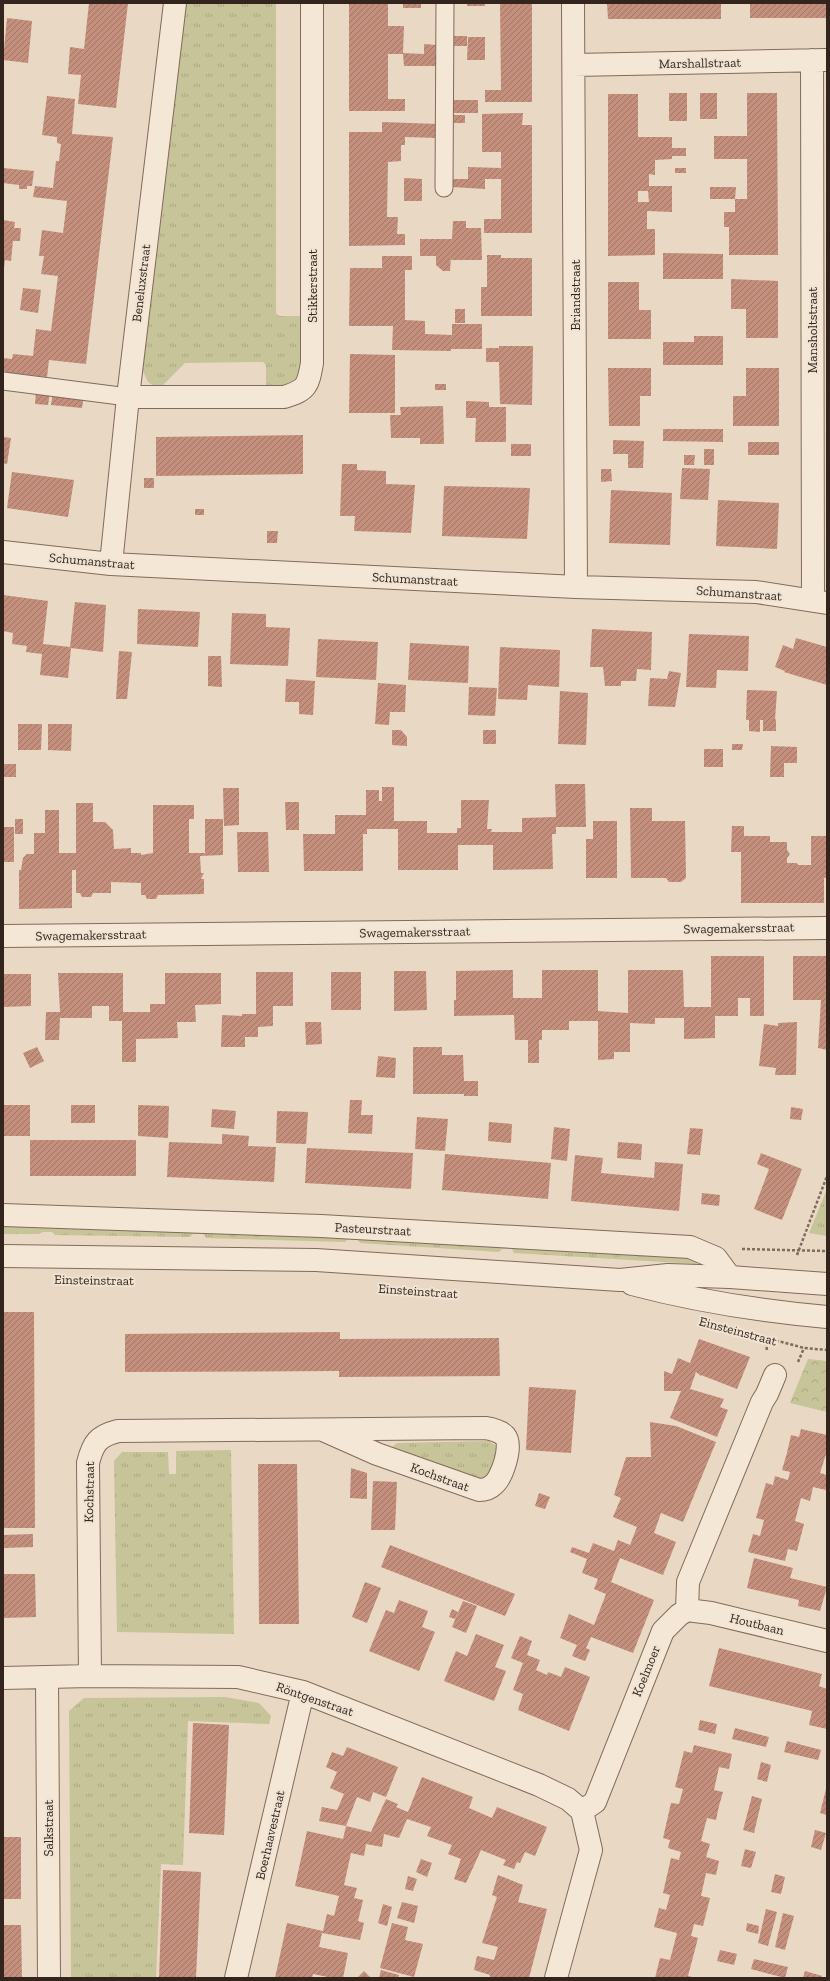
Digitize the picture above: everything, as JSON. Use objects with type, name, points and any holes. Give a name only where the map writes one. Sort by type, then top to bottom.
[{"type":"street","name":"Beneluxstraat","points":[[111,564],[128,397],[175,3]]},
{"type":"street","name":"Stikkerstraat","points":[[128,397],[284,397],[299,392],[307,386],[312,363],[312,3]]},
{"type":"street","name":"Briandstraat","points":[[573,3],[576,587]]},
{"type":"street","name":"Marshallstraat","points":[[574,65],[819,60]]},
{"type":"street","name":"Mansholtstraat","points":[[819,60],[820,601]]},
{"type":"street","name":"Schumanstraat","points":[[3,552],[111,564],[576,587],[756,592],[820,601]]},
{"type":"street","name":"Swagemakersstraat","points":[[3,936],[827,928]]},
{"type":"street","name":"Pasteurstraat","points":[[3,1215],[321,1226],[690,1247],[716,1258],[730,1277]]},
{"type":"street","name":"Einsteinstraat","points":[[3,1256],[316,1260],[620,1280],[668,1275],[730,1277],[827,1284]]},
{"type":"street","name":"Einsteinstraat","points":[[620,1280],[681,1296],[734,1306],[827,1317]]},
{"type":"street","points":[[687,1610],[688,1582],[762,1402],[775,1375]]},
{"type":"street","name":"Kochstraat","points":[[90,1676],[88,1463],[92,1450],[98,1440],[106,1434],[118,1431],[485,1428],[496,1430],[506,1437],[509,1444],[508,1452],[499,1478],[494,1485],[486,1490],[479,1490],[377,1454],[323,1430]]},
{"type":"street","name":"Houtbaan","points":[[687,1610],[711,1613],[827,1641]]},
{"type":"street","name":"Koelmoer","points":[[582,1811],[595,1802],[664,1631],[679,1615],[687,1610]]},
{"type":"street","name":"Röntgenstraat","points":[[3,1678],[90,1676],[238,1677],[303,1692],[540,1784],[568,1799],[582,1811]]},
{"type":"street","name":"Salkstraat","points":[[48,1678],[50,1978]]},
{"type":"street","name":"Boerhaavestraat","points":[[236,1978],[303,1692]]},
{"type":"street","points":[[556,1978],[591,1850],[582,1811]]},
{"type":"lane","points":[[444,188],[445,3]]},
{"type":"lane","points":[[3,381],[128,397]]},
{"type":"path","points":[[736,1248],[827,1251]]},
{"type":"path","name":"Einsteinstraat","points":[[761,1336],[804,1348],[827,1350]]},
{"type":"path","points":[[797,1364],[804,1348]]},
{"type":"green space","points":[[182,3],[276,3],[276,313],[279,316],[301,316],[304,357],[299,376],[293,383],[285,387],[266,387],[266,365],[263,362],[185,363],[159,389],[148,382],[142,369]]},
{"type":"green space","points":[[827,1189],[827,1236],[809,1233]]},
{"type":"green space","points":[[3,1224],[232,1230],[697,1257],[697,1264],[514,1253],[512,1249],[502,1249],[499,1252],[360,1243],[358,1240],[348,1239],[345,1242],[206,1238],[203,1234],[193,1234],[190,1237],[55,1235],[52,1232],[43,1232],[39,1234],[3,1234]]},
{"type":"green space","points":[[808,1359],[827,1361],[827,1412],[790,1403]]},
{"type":"green space","points":[[489,1441],[496,1446],[497,1450],[495,1460],[487,1474],[480,1480],[393,1449],[393,1446],[397,1443]]},
{"type":"green space","points":[[231,1450],[234,1634],[117,1632],[114,1461],[122,1452],[168,1452],[169,1474],[176,1474],[176,1451]]},
{"type":"green space","points":[[225,1697],[259,1703],[271,1716],[269,1724],[188,1721],[183,1865],[161,1864],[156,1978],[71,1978],[69,1711],[84,1698]]},
{"type":"building","points":[[89,3],[128,3],[116,108],[78,104],[81,75],[68,74],[70,47],[84,49]]},
{"type":"building","points":[[349,3],[388,3],[388,26],[404,26],[403,53],[424,54],[424,44],[436,45],[435,54],[440,54],[440,66],[404,66],[403,54],[388,54],[388,99],[405,99],[405,111],[349,111]]},
{"type":"building","points":[[403,3],[421,3],[421,8],[403,8]]},
{"type":"building","points":[[467,3],[485,3],[485,6],[467,6]]},
{"type":"building","points":[[500,3],[532,3],[532,102],[485,102],[485,90],[501,90]]},
{"type":"building","points":[[607,3],[721,3],[721,19],[608,19]]},
{"type":"building","points":[[750,3],[827,3],[827,18],[750,18]]},
{"type":"building","points":[[7,18],[32,21],[28,63],[3,60]]},
{"type":"building","points":[[454,36],[467,36],[467,46],[454,46]]},
{"type":"building","points":[[468,37],[485,37],[485,60],[467,60]]},
{"type":"building","points":[[669,93],[687,93],[687,121],[669,121]]},
{"type":"building","points":[[700,93],[717,93],[717,119],[700,119]]},
{"type":"building","points":[[747,93],[777,93],[778,255],[729,255],[729,227],[724,227],[724,212],[735,212],[735,199],[747,199],[747,159],[714,159],[714,136],[747,136]]},
{"type":"building","points":[[608,94],[638,94],[638,137],[672,137],[672,148],[686,148],[686,156],[672,156],[672,159],[655,160],[655,175],[649,174],[649,186],[672,186],[672,212],[647,211],[647,229],[655,229],[655,255],[608,256]],"holes":[[[638,191],[648,191],[649,202],[638,202]]]},
{"type":"building","points":[[47,96],[75,99],[72,134],[113,137],[86,364],[49,360],[47,377],[3,371],[3,358],[12,359],[13,354],[33,356],[36,329],[51,331],[58,276],[41,274],[44,256],[39,256],[40,246],[42,230],[63,233],[67,201],[33,197],[35,186],[53,188],[56,161],[59,161],[61,144],[57,143],[57,137],[42,135]]},
{"type":"building","points":[[452,100],[478,100],[478,113],[452,113]]},
{"type":"building","points":[[523,113],[522,125],[532,125],[532,233],[484,233],[484,219],[501,219],[501,179],[485,179],[485,189],[452,187],[452,179],[468,179],[468,167],[501,168],[501,152],[482,152],[482,114]]},
{"type":"building","points":[[454,115],[465,115],[465,123],[454,123]]},
{"type":"building","points":[[382,122],[438,124],[438,138],[405,137],[405,145],[401,145],[401,161],[388,162],[387,217],[398,217],[397,234],[405,234],[405,245],[349,246],[349,132],[382,132]]},
{"type":"building","points":[[3,168],[34,171],[32,186],[27,186],[27,189],[19,189],[19,185],[3,183]]},
{"type":"building","points":[[675,168],[686,168],[686,173],[675,173]]},
{"type":"building","points":[[404,178],[422,179],[422,201],[404,201]]},
{"type":"building","points":[[710,187],[736,187],[735,199],[710,199]]},
{"type":"building","points":[[3,220],[15,222],[14,228],[21,228],[20,241],[13,241],[11,261],[5,260],[4,268]]},
{"type":"building","points":[[453,221],[466,221],[466,228],[481,228],[482,260],[451,260],[451,256],[450,271],[443,271],[436,265],[436,256],[420,256],[420,239],[452,239]]},
{"type":"building","points":[[663,253],[723,254],[723,279],[663,279]]},
{"type":"building","points":[[487,255],[501,255],[501,258],[532,258],[532,316],[481,316],[481,287],[487,287]]},
{"type":"building","points":[[382,256],[412,256],[412,270],[405,270],[405,320],[425,321],[425,334],[452,335],[452,324],[482,324],[482,349],[451,349],[451,351],[392,350],[393,326],[349,326],[350,268],[382,268]]},
{"type":"building","points":[[731,279],[778,281],[778,338],[746,338],[746,309],[731,309]]},
{"type":"building","points":[[608,282],[639,282],[639,310],[651,310],[651,339],[608,339]]},
{"type":"building","points":[[23,288],[41,290],[38,313],[20,310]]},
{"type":"building","points":[[455,309],[465,309],[465,323],[455,323]]},
{"type":"building","points":[[694,336],[723,336],[723,365],[663,365],[663,342],[694,342]]},
{"type":"building","points":[[499,346],[533,346],[532,405],[500,404],[499,362],[486,362],[486,348],[499,348]]},
{"type":"building","points":[[350,354],[395,355],[395,413],[349,413]]},
{"type":"building","points":[[608,368],[651,368],[651,396],[640,396],[640,426],[609,426]]},
{"type":"building","points":[[746,368],[779,368],[779,426],[733,426],[733,396],[746,396]]},
{"type":"building","points":[[435,384],[446,384],[446,390],[435,390]]},
{"type":"building","points":[[36,392],[50,393],[48,405],[35,404]]},
{"type":"building","points":[[53,392],[84,394],[82,408],[51,405]]},
{"type":"building","points":[[466,401],[489,402],[489,407],[506,407],[506,442],[475,442],[476,418],[466,418]]},
{"type":"building","points":[[443,406],[444,444],[420,444],[420,438],[391,438],[390,415],[401,415],[400,407]]},
{"type":"building","points":[[663,429],[723,429],[723,442],[663,441]]},
{"type":"building","points":[[303,435],[303,474],[156,476],[156,437]]},
{"type":"building","points":[[3,437],[11,438],[7,464],[3,463]]},
{"type":"building","points":[[613,440],[644,441],[643,468],[628,468],[628,454],[613,454]]},
{"type":"building","points":[[748,442],[779,442],[779,455],[748,455]]},
{"type":"building","points":[[511,444],[531,444],[531,456],[511,456]]},
{"type":"building","points":[[704,449],[714,449],[714,465],[704,465]]},
{"type":"building","points":[[684,455],[695,455],[694,465],[684,465]]},
{"type":"building","points":[[342,464],[357,464],[357,470],[386,471],[386,484],[415,485],[411,533],[354,531],[355,516],[340,516]]},
{"type":"building","points":[[682,468],[710,469],[708,500],[680,499]]},
{"type":"building","points":[[601,469],[611,469],[612,481],[601,482]]},
{"type":"building","points":[[12,472],[74,480],[68,517],[7,508]]},
{"type":"building","points":[[144,478],[154,478],[154,488],[144,488]]},
{"type":"building","points":[[444,486],[530,488],[527,539],[442,536]]},
{"type":"building","points":[[611,490],[672,493],[670,545],[609,543]]},
{"type":"building","points":[[718,500],[779,503],[777,549],[716,546]]},
{"type":"building","points":[[195,509],[204,509],[204,515],[195,515]]},
{"type":"building","points":[[267,531],[278,531],[277,543],[267,543]]},
{"type":"building","points":[[3,595],[48,601],[43,644],[70,647],[75,602],[106,605],[103,652],[71,648],[68,678],[40,675],[42,654],[26,652],[27,646],[12,644],[13,633],[3,631]]},
{"type":"building","points":[[138,609],[200,612],[198,647],[137,644]]},
{"type":"building","points":[[232,613],[266,614],[266,627],[290,628],[288,666],[230,664]]},
{"type":"building","points":[[592,629],[652,632],[651,670],[637,669],[636,681],[621,681],[621,686],[605,686],[603,667],[590,667]]},
{"type":"building","points":[[689,634],[749,636],[748,671],[717,670],[716,688],[686,687]]},
{"type":"building","points":[[796,638],[827,647],[827,685],[784,672],[785,671],[775,667],[783,645],[793,649]]},
{"type":"building","points":[[318,639],[378,642],[376,680],[316,677]]},
{"type":"building","points":[[410,643],[469,646],[468,683],[408,680]]},
{"type":"building","points":[[500,647],[560,650],[559,687],[528,685],[527,700],[498,699]]},
{"type":"building","points":[[119,651],[132,652],[127,699],[116,699]]},
{"type":"building","points":[[208,656],[221,656],[222,687],[208,686]]},
{"type":"building","points":[[669,671],[681,673],[675,707],[648,706],[650,678],[667,679]]},
{"type":"building","points":[[286,679],[315,681],[313,715],[299,714],[299,702],[285,702]]},
{"type":"building","points":[[378,683],[406,685],[405,712],[390,712],[389,725],[375,724]]},
{"type":"building","points":[[469,687],[497,688],[495,716],[468,715]]},
{"type":"building","points":[[747,690],[777,691],[775,720],[776,719],[776,731],[763,731],[763,720],[760,720],[760,732],[749,731],[749,720],[746,720]]},
{"type":"building","points":[[560,691],[588,693],[586,745],[558,744]]},
{"type":"building","points":[[18,724],[42,724],[41,750],[18,750]]},
{"type":"building","points":[[48,724],[72,724],[71,751],[48,750]]},
{"type":"building","points":[[392,730],[401,730],[407,737],[407,746],[392,745]]},
{"type":"building","points":[[483,730],[496,730],[496,744],[483,744]]},
{"type":"building","points":[[732,744],[743,744],[742,750],[732,750]]},
{"type":"building","points":[[771,746],[797,747],[797,763],[784,763],[784,777],[770,777]]},
{"type":"building","points":[[704,749],[723,749],[723,767],[704,767]]},
{"type":"building","points":[[3,764],[16,764],[16,777],[3,777]]},
{"type":"building","points":[[555,784],[585,784],[586,827],[556,827],[556,834],[552,834],[553,869],[493,870],[493,845],[458,845],[458,870],[398,870],[398,829],[367,829],[367,834],[363,834],[363,871],[304,871],[303,834],[335,834],[335,815],[366,815],[366,790],[379,790],[379,801],[382,801],[382,787],[394,787],[394,821],[427,821],[427,833],[457,833],[457,828],[461,828],[461,800],[489,800],[487,829],[492,829],[491,832],[522,832],[522,818],[556,817]]},
{"type":"building","points":[[223,788],[239,788],[239,825],[224,826]]},
{"type":"building","points":[[285,802],[299,802],[299,830],[286,830]]},
{"type":"building","points":[[76,803],[93,803],[93,822],[105,822],[113,830],[114,849],[131,848],[131,853],[141,853],[141,855],[153,853],[153,805],[194,805],[194,819],[189,819],[189,853],[205,853],[205,819],[223,819],[223,855],[200,856],[201,873],[204,873],[201,879],[204,879],[204,894],[158,895],[156,899],[147,899],[145,895],[141,895],[141,883],[111,882],[111,893],[93,893],[91,897],[82,897],[80,893],[76,893],[76,870],[72,870],[72,908],[19,909],[19,870],[21,870],[23,858],[27,854],[34,854],[34,833],[45,833],[45,810],[59,810],[59,853],[76,853]]},
{"type":"building","points":[[630,808],[652,808],[652,821],[685,821],[686,878],[681,882],[669,882],[666,878],[631,878]]},
{"type":"building","points":[[15,819],[23,819],[23,834],[15,834]]},
{"type":"building","points":[[593,821],[617,821],[617,878],[586,878],[586,839],[593,839]]},
{"type":"building","points":[[732,826],[744,826],[744,836],[770,836],[770,842],[787,842],[787,850],[790,854],[787,858],[787,863],[797,863],[798,865],[811,865],[811,836],[827,836],[827,878],[824,878],[824,903],[741,903],[741,852],[731,852]]},
{"type":"building","points":[[3,827],[14,827],[14,862],[3,862]]},
{"type":"building","points":[[237,832],[268,832],[269,872],[238,872]]},
{"type":"building","points":[[711,956],[764,956],[764,1016],[750,1016],[750,998],[738,998],[738,1016],[715,1016],[715,1038],[684,1039],[684,1018],[655,1018],[655,1024],[630,1023],[630,1052],[614,1052],[614,1059],[598,1060],[598,1021],[569,1021],[569,1030],[542,1030],[542,1040],[539,1040],[539,1063],[528,1063],[528,1040],[515,1040],[514,1015],[454,1016],[454,1000],[456,1000],[456,971],[513,970],[513,998],[542,998],[542,970],[598,970],[598,1011],[628,1013],[628,970],[683,970],[684,1007],[711,1007]]},
{"type":"building","points":[[793,956],[827,956],[827,1050],[818,1048],[821,1000],[793,1000]]},
{"type":"building","points":[[394,971],[426,971],[427,1010],[394,1011]]},
{"type":"building","points":[[256,972],[293,972],[293,1006],[273,1006],[273,1026],[258,1027],[258,1037],[245,1037],[245,1047],[221,1047],[222,1015],[242,1016],[242,1014],[256,1014]]},
{"type":"building","points":[[331,972],[361,972],[361,1010],[331,1010]]},
{"type":"building","points":[[58,973],[123,973],[123,1012],[150,1012],[150,1004],[165,1004],[165,973],[221,973],[221,1004],[195,1005],[196,1022],[177,1022],[178,1038],[136,1039],[136,1062],[122,1062],[122,1021],[109,1021],[109,1006],[92,1006],[92,1018],[60,1018],[59,1040],[45,1040],[46,1012],[60,1012]]},
{"type":"building","points":[[3,974],[31,974],[31,1006],[3,1007]]},
{"type":"building","points":[[305,1022],[321,1022],[322,1044],[306,1045]]},
{"type":"building","points":[[797,1022],[796,1075],[775,1075],[776,1068],[759,1066],[764,1024],[778,1026],[778,1023]]},
{"type":"building","points":[[37,1047],[44,1061],[30,1068],[23,1053]]},
{"type":"building","points":[[413,1047],[442,1047],[442,1055],[463,1055],[464,1081],[478,1081],[478,1096],[464,1096],[464,1094],[413,1094]]},
{"type":"building","points":[[378,1056],[396,1058],[395,1078],[376,1077]]},
{"type":"building","points":[[350,1100],[362,1100],[361,1115],[373,1115],[372,1134],[348,1133]]},
{"type":"building","points":[[3,1105],[30,1105],[30,1136],[3,1136]]},
{"type":"building","points":[[71,1105],[95,1105],[95,1123],[71,1123]]},
{"type":"building","points":[[138,1105],[169,1106],[168,1138],[138,1136]]},
{"type":"building","points":[[791,1107],[803,1109],[801,1120],[790,1119]]},
{"type":"building","points":[[212,1109],[236,1111],[234,1129],[211,1127]]},
{"type":"building","points":[[277,1111],[308,1112],[306,1144],[276,1143]]},
{"type":"building","points":[[417,1117],[448,1119],[445,1151],[415,1149]]},
{"type":"building","points":[[489,1122],[512,1124],[511,1143],[488,1141]]},
{"type":"building","points":[[554,1127],[570,1129],[567,1161],[551,1159]]},
{"type":"building","points":[[690,1128],[703,1129],[700,1155],[687,1154]]},
{"type":"building","points":[[222,1134],[249,1136],[248,1146],[276,1147],[274,1182],[167,1177],[169,1142],[222,1144]]},
{"type":"building","points":[[30,1140],[136,1140],[136,1176],[30,1176]]},
{"type":"building","points":[[618,1142],[642,1144],[641,1160],[617,1158]]},
{"type":"building","points":[[307,1148],[413,1153],[411,1189],[305,1183]]},
{"type":"building","points":[[761,1153],[802,1169],[782,1220],[754,1209],[769,1169],[757,1164]]},
{"type":"building","points":[[445,1154],[551,1163],[548,1199],[442,1190]]},
{"type":"building","points":[[575,1155],[603,1158],[601,1173],[654,1178],[655,1162],[683,1164],[679,1211],[571,1201]]},
{"type":"building","points":[[702,1193],[720,1195],[719,1206],[701,1204]]},
{"type":"building","points":[[3,1312],[34,1312],[35,1528],[3,1528]]},
{"type":"building","points":[[340,1332],[340,1339],[499,1338],[500,1376],[339,1377],[339,1371],[125,1372],[125,1334]]},
{"type":"building","points":[[699,1339],[750,1357],[737,1389],[701,1376],[696,1372],[690,1389],[724,1399],[720,1407],[728,1410],[717,1437],[670,1418],[681,1391],[664,1391],[664,1371],[672,1374],[678,1358],[690,1363]]},
{"type":"building","points":[[529,1387],[576,1390],[571,1453],[526,1450]]},
{"type":"building","points":[[650,1422],[676,1426],[716,1442],[683,1522],[661,1513],[654,1533],[676,1542],[663,1575],[620,1558],[611,1582],[654,1600],[633,1653],[591,1637],[586,1648],[590,1650],[585,1661],[572,1656],[577,1645],[560,1638],[569,1614],[594,1625],[606,1594],[594,1589],[598,1579],[582,1573],[587,1559],[570,1552],[572,1547],[589,1553],[593,1543],[614,1551],[618,1540],[630,1545],[637,1527],[613,1517],[621,1498],[614,1495],[626,1457],[651,1457]]},
{"type":"building","points":[[801,1429],[827,1435],[827,1451],[820,1473],[827,1475],[826,1490],[813,1487],[810,1501],[801,1498],[795,1521],[804,1524],[797,1551],[788,1549],[785,1561],[748,1552],[753,1534],[760,1536],[764,1520],[756,1518],[766,1483],[773,1485],[775,1476],[788,1480],[790,1472],[782,1470],[791,1435],[799,1437]]},
{"type":"building","points":[[258,1464],[297,1464],[299,1624],[259,1624]]},
{"type":"building","points":[[351,1468],[367,1473],[367,1499],[350,1498]]},
{"type":"building","points":[[373,1481],[397,1482],[395,1530],[371,1530]]},
{"type":"building","points":[[539,1493],[550,1497],[545,1509],[535,1506]]},
{"type":"building","points":[[33,1534],[33,1547],[4,1548],[4,1535]]},
{"type":"building","points":[[390,1545],[515,1594],[505,1616],[381,1567]]},
{"type":"building","points":[[754,1558],[793,1568],[790,1578],[827,1587],[820,1611],[798,1606],[799,1600],[747,1588]]},
{"type":"building","points":[[3,1574],[35,1574],[36,1617],[3,1618]]},
{"type":"building","points":[[365,1582],[381,1588],[367,1623],[352,1617]]},
{"type":"building","points":[[399,1600],[428,1611],[422,1627],[435,1632],[419,1671],[369,1651],[386,1610],[394,1613]]},
{"type":"building","points":[[463,1601],[477,1606],[466,1633],[452,1627]]},
{"type":"building","points":[[452,1609],[458,1612],[455,1619],[449,1617]]},
{"type":"building","points":[[476,1634],[504,1645],[495,1667],[506,1671],[494,1701],[444,1681],[456,1651],[467,1656]]},
{"type":"building","points":[[520,1636],[532,1641],[527,1655],[540,1660],[536,1670],[547,1675],[548,1672],[561,1677],[565,1667],[590,1677],[569,1731],[518,1710],[523,1694],[513,1690],[523,1663],[511,1658]]},
{"type":"building","points":[[719,1648],[822,1674],[819,1686],[827,1689],[827,1729],[809,1725],[812,1711],[709,1686]]},
{"type":"building","points":[[700,1720],[717,1724],[715,1734],[698,1730]]},
{"type":"building","points":[[193,1723],[229,1725],[224,1835],[189,1833]]},
{"type":"building","points":[[735,1728],[769,1737],[766,1747],[732,1739]]},
{"type":"building","points":[[787,1741],[821,1750],[818,1760],[784,1752]]},
{"type":"building","points":[[694,1745],[732,1754],[729,1769],[719,1767],[714,1790],[723,1792],[716,1820],[707,1818],[701,1841],[710,1844],[706,1857],[719,1861],[716,1875],[706,1873],[701,1896],[710,1898],[703,1926],[694,1924],[691,1936],[698,1938],[688,1976],[696,1978],[655,1978],[660,1958],[670,1960],[677,1933],[654,1927],[659,1908],[666,1910],[670,1895],[663,1893],[671,1858],[679,1860],[681,1852],[668,1848],[670,1840],[663,1838],[671,1803],[679,1804],[683,1789],[675,1787],[684,1751],[692,1753]]},
{"type":"building","points":[[347,1747],[398,1767],[386,1797],[373,1792],[370,1802],[357,1797],[346,1826],[319,1821],[322,1807],[337,1810],[344,1794],[330,1788],[337,1772],[326,1767],[332,1752],[343,1756]]},
{"type":"building","points":[[761,1762],[771,1765],[767,1782],[757,1779]]},
{"type":"building","points":[[422,1777],[473,1797],[469,1808],[492,1818],[497,1807],[547,1827],[535,1856],[525,1852],[520,1863],[517,1862],[514,1869],[503,1865],[506,1860],[481,1850],[466,1883],[454,1879],[461,1859],[448,1854],[452,1845],[427,1836],[431,1827],[407,1819],[399,1838],[384,1834],[382,1847],[366,1844],[364,1856],[351,1853],[344,1885],[357,1888],[354,1898],[363,1900],[358,1921],[364,1923],[360,1940],[322,1933],[319,1947],[348,1953],[343,1978],[333,1978],[313,1974],[312,1978],[275,1978],[287,1923],[323,1931],[327,1914],[334,1916],[339,1896],[295,1886],[307,1831],[343,1839],[346,1826],[371,1832],[386,1799],[398,1804],[396,1807],[408,1812]]},
{"type":"building","points":[[827,1785],[827,1815],[820,1813]]},
{"type":"building","points":[[752,1796],[762,1799],[754,1833],[743,1830]]},
{"type":"building","points":[[815,1830],[826,1833],[821,1850],[811,1847]]},
{"type":"building","points":[[3,1837],[21,1837],[21,1899],[3,1899]]},
{"type":"building","points":[[745,1849],[756,1852],[751,1868],[741,1866]]},
{"type":"building","points":[[421,1859],[432,1863],[427,1877],[416,1872]]},
{"type":"building","points":[[163,1870],[201,1872],[196,1978],[159,1978]]},
{"type":"building","points":[[775,1874],[785,1877],[781,1894],[771,1892]]},
{"type":"building","points":[[498,1875],[523,1885],[518,1902],[547,1909],[529,1978],[490,1978],[490,1975],[474,1970],[477,1956],[494,1960],[498,1947],[482,1943],[497,1897],[492,1895]]},
{"type":"building","points":[[408,1876],[417,1879],[413,1891],[405,1889]]},
{"type":"building","points":[[402,1902],[418,1906],[414,1923],[397,1918]]},
{"type":"building","points":[[383,1904],[392,1907],[387,1926],[378,1923]]},
{"type":"building","points":[[766,1909],[777,1912],[768,1946],[758,1943]]},
{"type":"building","points":[[783,1913],[794,1916],[785,1950],[775,1947]]},
{"type":"building","points":[[392,1923],[408,1927],[405,1940],[423,1944],[414,1977],[380,1968]]},
{"type":"building","points":[[747,1923],[759,1926],[758,1934],[746,1931]]},
{"type":"building","points":[[3,1925],[21,1925],[22,1978],[3,1978]]},
{"type":"building","points":[[720,1950],[737,1954],[734,1965],[717,1961]]},
{"type":"building","points":[[754,1959],[788,1967],[785,1978],[751,1969]]},
{"type":"building","points":[[381,1970],[399,1975],[398,1978],[379,1978]]},
{"type":"building","points":[[364,1971],[371,1978],[357,1978]]},
{"type":"building","points":[[805,1971],[822,1976],[821,1978],[803,1978]]}]
